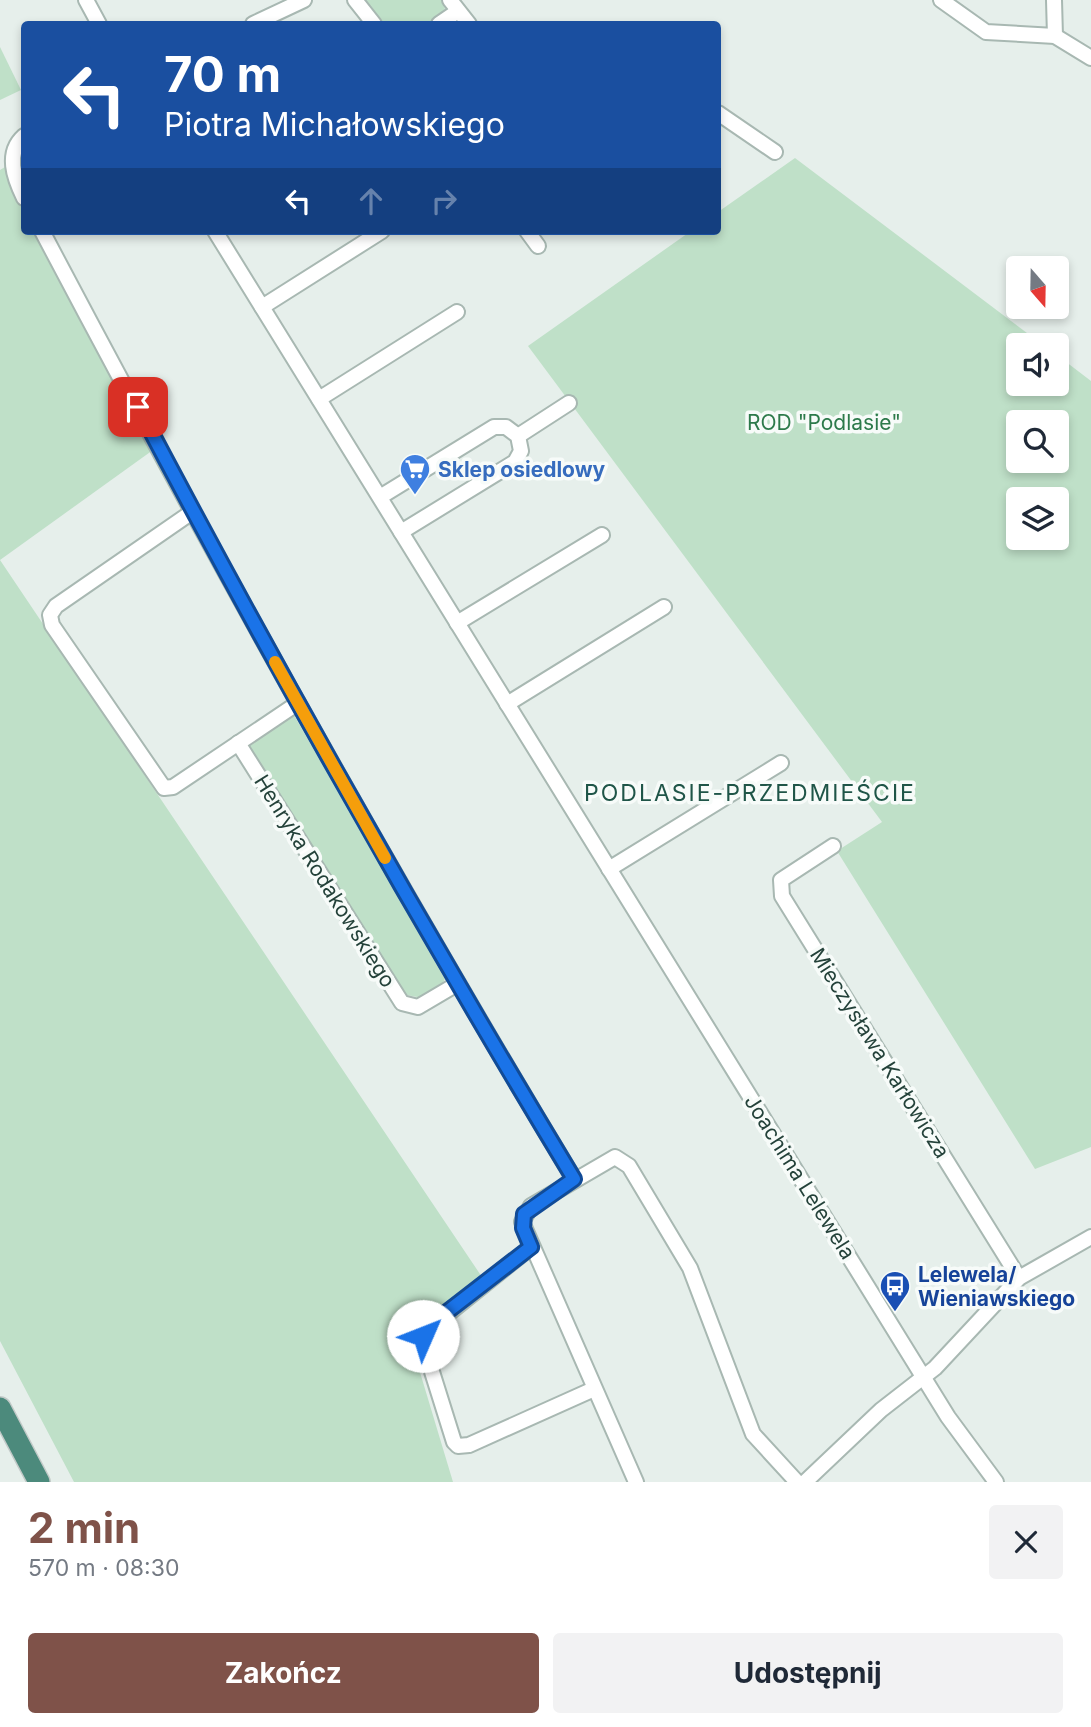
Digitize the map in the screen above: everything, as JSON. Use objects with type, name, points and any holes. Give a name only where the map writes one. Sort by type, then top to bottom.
[{"type":"highway","points":[[0,1408],[38,1482]]},
{"type":"street","points":[[86,0],[97,21]]},
{"type":"street","points":[[259,21],[304,0]]},
{"type":"street","points":[[355,0],[372,21]]},
{"type":"street","points":[[941,0],[991,33],[1055,36],[1091,58]]},
{"type":"street","points":[[1054,0],[1055,36]]},
{"type":"street","points":[[441,21],[454,5],[467,21]]},
{"type":"street","points":[[721,115],[775,152]]},
{"type":"street","points":[[21,140],[13,152],[12,167],[21,190]]},
{"type":"street","points":[[44,235],[192,512],[298,703],[457,984],[574,1179]]},
{"type":"street","name":"Joachima Lelewela","points":[[218,235],[923,1377],[972,1453],[996,1482]]},
{"type":"street","points":[[262,306],[376,235]]},
{"type":"street","points":[[530,235],[538,246]]},
{"type":"street","points":[[319,399],[457,312]]},
{"type":"street","points":[[518,436],[569,403]]},
{"type":"street","points":[[380,497],[494,427],[510,428],[518,436],[520,451],[515,462],[401,532]]},
{"type":"street","points":[[192,512],[56,606],[50,619],[162,788],[173,787],[298,703]]},
{"type":"street","points":[[457,623],[602,535]]},
{"type":"street","points":[[507,704],[664,607]]},
{"type":"street","name":"Henryka Rodakowskiego","points":[[238,743],[402,1003],[418,1007],[457,984]]},
{"type":"street","points":[[609,869],[781,763]]},
{"type":"street","name":"Mieczysława Karłowicza","points":[[833,846],[781,880],[782,896],[1019,1278]]},
{"type":"street","points":[[636,1482],[523,1228],[524,1214],[611,1157],[619,1157],[626,1162],[690,1268],[752,1434],[797,1482]]},
{"type":"street","points":[[805,1482],[881,1409],[935,1368],[1019,1278],[1091,1237]]},
{"type":"street","points":[[531,1247],[424,1333],[423,1343],[454,1442],[458,1446],[468,1445],[594,1389]]},
{"type":"green space","points":[[363,0],[443,0],[445,10],[435,21],[378,21]]},
{"type":"green space","points":[[0,47],[21,90],[0,100]]},
{"type":"green space","name":"ROD \"Podlasie\"","points":[[795,158],[1027,333],[1006,333],[1006,396],[1069,396],[1069,364],[1091,381],[1091,1147],[1035,1169],[837,851],[882,822],[528,346],[685,235],[721,235],[721,210]]},
{"type":"green space","points":[[5,167],[21,198],[21,235],[40,235],[153,450],[0,560],[0,170]]},
{"type":"green space","points":[[0,560],[484,1280],[407,1329],[453,1482],[74,1482],[0,1341]]},
{"type":"green space","points":[[294,715],[445,979],[439,989],[422,998],[402,994],[250,752],[250,742],[287,716]]},
{"type":"slow traffic","points":[[275,662],[385,858]]},
{"type":"place","name":"Sklep osiedlowy","points":[[415,496]]},
{"type":"place","name":"Lelewela/ Wieniawskiego","points":[[895,1313]]},
{"type":"district","name":"PODLASIE-PRZEDMIEŚCIE","points":[[750,793]]},
{"type":"route","points":[[138,407],[192,512],[434,945],[574,1179],[531,1206],[524,1214],[523,1228],[531,1247],[434,1322],[423,1336]]}]
